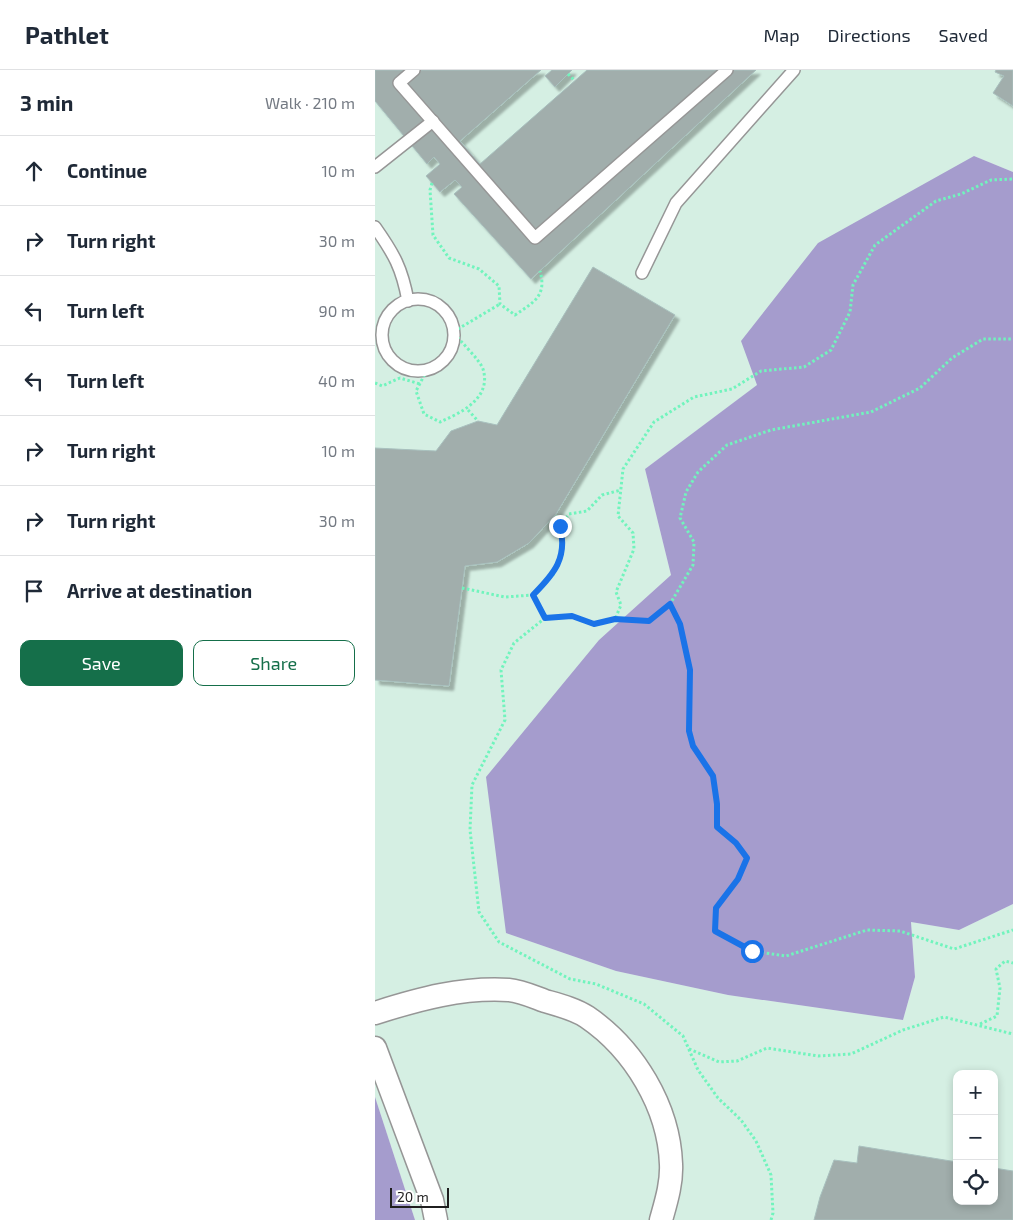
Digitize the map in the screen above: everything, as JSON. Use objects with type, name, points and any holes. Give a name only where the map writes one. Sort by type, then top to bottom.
[{"type":"street","points":[[375,1013],[449,992],[511,990],[560,1005],[586,1016],[610,1034],[633,1059],[649,1084],[659,1110],[671,1164],[668,1194],[661,1220]]},
{"type":"street","points":[[375,1048],[431,1200],[436,1220]]},
{"type":"lane","points":[[413,70],[399,83],[535,238],[727,70]]},
{"type":"lane","points":[[643,273],[676,203],[794,70]]},
{"type":"lane","points":[[375,167],[433,121]]},
{"type":"lane","points":[[375,227],[394,254],[403,273],[408,301]]},
{"type":"lane","points":[[424,300],[438,306],[446,313],[453,332],[452,344],[447,356],[438,365],[427,370],[415,371],[405,368],[391,359],[383,344],[384,322],[394,309],[408,301],[424,300]]},
{"type":"path","points":[[568,74],[575,81]]},
{"type":"path","points":[[615,619],[621,605],[617,592],[634,549],[633,533],[618,516],[623,469],[654,422],[694,398],[732,389],[761,371],[804,367],[831,350],[850,312],[853,285],[875,246],[936,201],[961,194],[991,180],[1013,179]]},
{"type":"path","points":[[432,183],[429,190],[433,235],[449,258],[479,269],[499,286],[500,304]]},
{"type":"path","points":[[500,304],[515,315],[536,300],[543,284],[540,271]]},
{"type":"path","points":[[427,370],[416,391],[425,414],[440,422],[468,410],[484,387],[483,368],[453,332],[500,304]]},
{"type":"path","points":[[771,1220],[773,1213],[771,1175],[756,1141],[741,1120],[717,1098],[698,1070],[683,1036],[644,1004],[596,984],[570,979],[499,942],[479,912],[470,830],[472,785],[505,720],[501,670],[514,643],[545,618],[572,616],[594,624],[615,619],[649,621],[670,604],[693,565],[694,542],[680,518],[686,492],[698,472],[727,445],[771,430],[871,412],[921,388],[952,358],[983,340],[1013,339]]},
{"type":"path","points":[[375,383],[382,386],[400,378],[420,384]]},
{"type":"path","points":[[468,410],[478,421]]},
{"type":"path","points":[[560,526],[569,514],[587,511],[603,495],[621,490]]},
{"type":"path","points":[[462,588],[505,597],[533,595],[553,575],[564,544],[557,514]]},
{"type":"path","points":[[533,595],[545,618]]},
{"type":"path","points":[[670,604],[680,624],[690,670],[689,731],[693,746],[713,776],[717,804],[717,827],[736,843],[747,858],[738,879],[716,908],[715,931],[752,951],[786,956],[867,930],[900,931],[954,949],[1013,930]]},
{"type":"path","points":[[980,1024],[997,1016],[1000,988],[996,969],[1005,961],[1013,963]]},
{"type":"path","points":[[689,1049],[719,1062],[737,1061],[767,1048],[818,1056],[851,1054],[903,1030],[944,1017],[980,1024],[1013,1034]]},
{"type":"shaded area","points":[[375,70],[1013,70],[1013,172],[974,156],[758,385],[645,469],[671,575],[599,640],[506,933],[616,971],[728,995],[903,1020],[915,977],[911,922],[959,930],[1013,904],[1013,1220],[415,1220],[375,1097]]},
{"type":"shaded area","points":[[974,156],[1013,172],[1013,904],[959,930],[911,922],[915,977],[903,1020],[728,995],[616,971],[506,933],[486,777],[599,640],[671,575],[645,469],[757,385],[741,341],[818,243]]},
{"type":"shaded area","points":[[375,1097],[415,1220],[375,1220]]},
{"type":"building","points":[[375,70],[541,70],[460,141],[480,164],[587,70],[756,70],[531,279],[454,194],[462,187],[455,180],[440,192],[426,176],[440,164],[434,157],[427,164],[375,101]]},
{"type":"building","points":[[552,70],[572,70],[555,87],[545,76]]},
{"type":"building","points":[[996,70],[1013,70],[1013,106],[993,93],[1004,76],[995,72]]},
{"type":"building","points":[[593,267],[675,315],[556,514],[529,543],[497,562],[465,566],[449,686],[375,680],[375,448],[436,451],[451,431],[478,421],[497,425]]},
{"type":"building","points":[[859,1146],[953,1161],[953,1205],[998,1205],[998,1169],[1013,1171],[1013,1220],[814,1220],[820,1197],[834,1160],[857,1163]]},
{"type":"route","points":[[560,526],[564,544],[553,575],[533,595],[545,618],[572,616],[594,624],[615,619],[649,621],[670,604],[680,624],[690,670],[689,731],[693,746],[713,776],[717,804],[717,827],[736,843],[747,858],[738,879],[716,908],[715,931],[752,951]]}]
